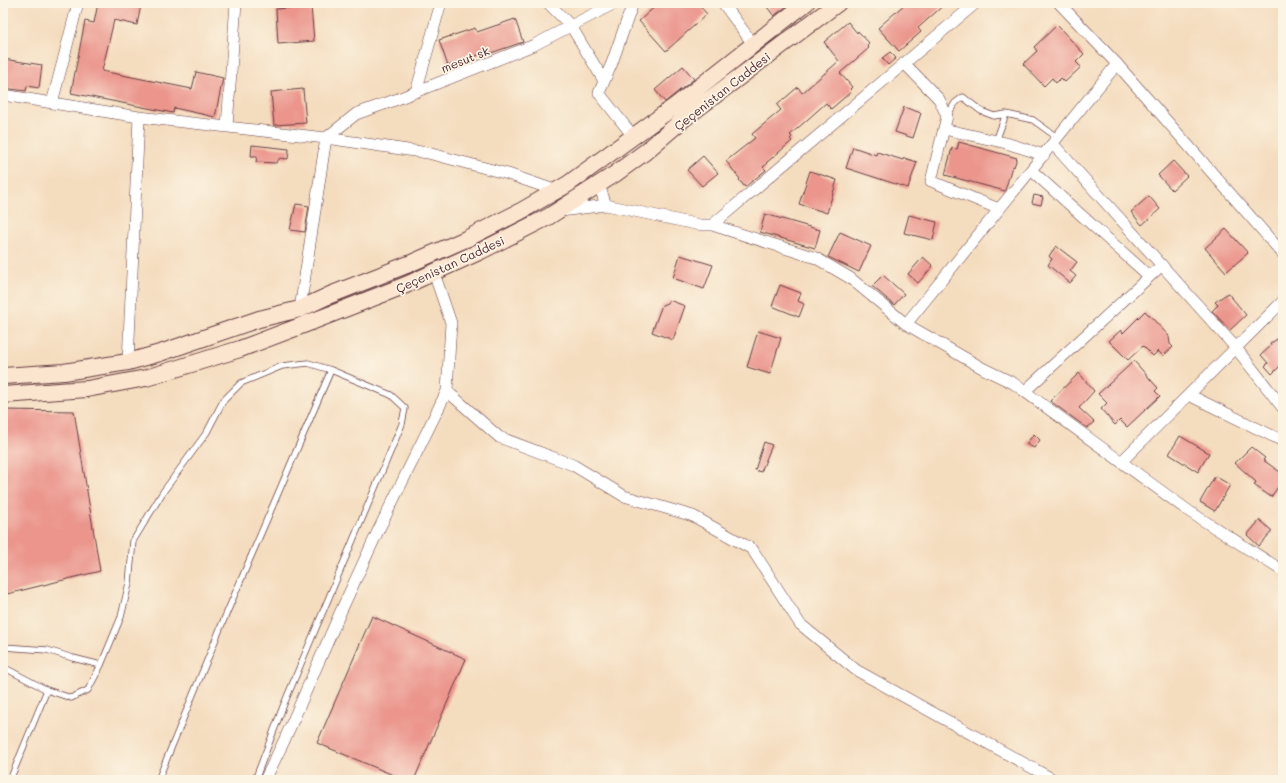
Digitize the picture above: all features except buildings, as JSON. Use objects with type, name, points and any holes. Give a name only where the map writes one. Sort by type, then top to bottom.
[{"type":"main road","name":"Çeçenistan Caddesi","points":[[3,376],[64,372],[128,362],[160,353],[259,319],[300,309],[330,295],[409,264],[466,239],[521,211],[568,184],[675,106],[806,3]]},
{"type":"main road","name":"Çeçenistan Caddesi","points":[[3,395],[87,389],[146,378],[240,349],[364,302],[434,273],[481,251],[557,211],[599,184],[645,152],[686,117],[838,3]]},
{"type":"street","points":[[52,103],[78,3]]},
{"type":"street","points":[[227,126],[236,3]]},
{"type":"street","points":[[548,3],[571,26],[604,81]]},
{"type":"street","name":"mesut sk","points":[[326,138],[356,114],[534,45],[615,3]]},
{"type":"street","points":[[633,3],[599,93],[634,136]]},
{"type":"street","points":[[723,3],[753,44]]},
{"type":"street","points":[[712,225],[976,3]]},
{"type":"street","points":[[1059,3],[1117,64],[1283,254]]},
{"type":"street","points":[[416,92],[442,4]]},
{"type":"street","points":[[904,63],[939,98],[947,116],[931,181],[999,209]]},
{"type":"street","points":[[906,324],[1117,64]]},
{"type":"street","points":[[3,95],[139,117],[326,138],[428,153],[508,174],[557,191]]},
{"type":"street","points":[[128,362],[139,117]]},
{"type":"street","points":[[944,129],[996,141],[1044,155]]},
{"type":"street","points":[[300,309],[326,138]]},
{"type":"street","points":[[1055,141],[1236,348],[1283,408]]},
{"type":"street","points":[[1031,170],[1149,276]]},
{"type":"street","points":[[599,184],[606,205]]},
{"type":"street","points":[[557,211],[606,205],[700,224],[712,225],[816,258],[850,278],[906,324],[1025,391],[1190,512],[1283,571]]},
{"type":"street","points":[[1025,391],[1162,265]]},
{"type":"street","points":[[265,780],[350,591],[448,391],[451,323],[434,273]]},
{"type":"street","points":[[1122,461],[1283,301]]},
{"type":"street","points":[[448,391],[499,437],[573,464],[624,496],[693,516],[752,549],[800,624],[856,670],[1054,780]]},
{"type":"street","points":[[1189,395],[1283,441]]},
{"type":"lane","points":[[947,116],[955,103],[962,97],[981,111],[994,116],[1006,114],[1033,120],[1055,141]]},
{"type":"lane","points":[[996,141],[1006,114]]},
{"type":"lane","points":[[3,666],[47,690],[71,698],[88,690],[121,617],[129,583],[133,541],[163,492],[207,432],[223,401],[241,383],[282,366],[308,362],[392,395],[405,408],[402,424],[284,704],[255,780]]},
{"type":"lane","points":[[158,780],[222,624],[331,370]]},
{"type":"lane","points":[[3,647],[47,650],[73,658],[101,664]]},
{"type":"lane","points":[[10,780],[47,690]]}]
